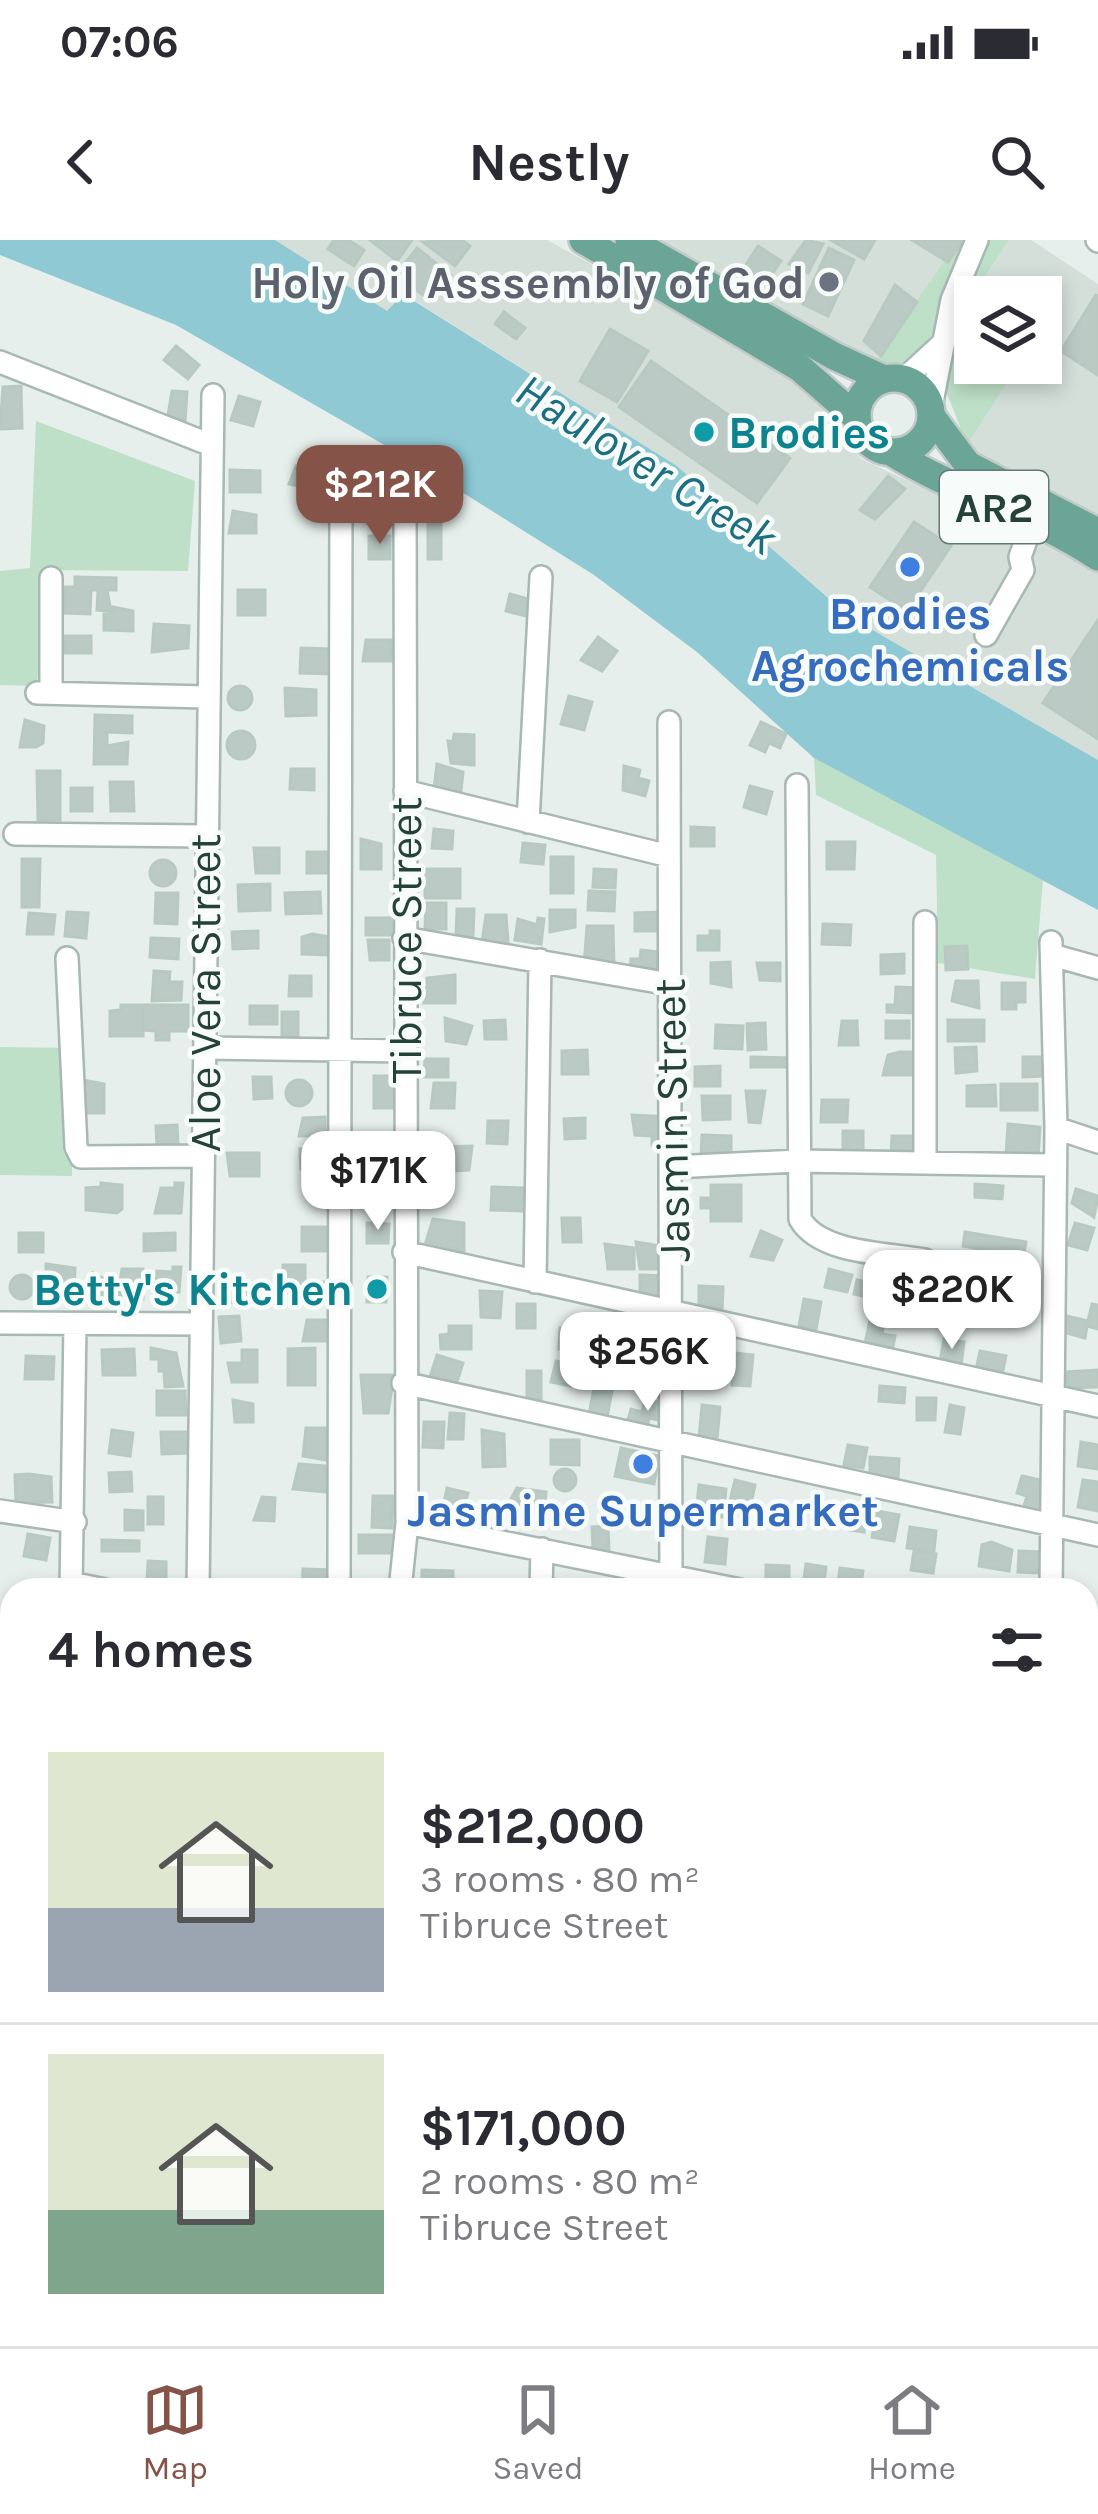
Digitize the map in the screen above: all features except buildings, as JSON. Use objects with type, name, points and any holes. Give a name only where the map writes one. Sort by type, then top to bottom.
[{"type":"main road","points":[[583,240],[800,368],[856,417],[871,445],[891,452],[914,446],[931,412],[921,389],[760,316],[628,240]]},
{"type":"main road","points":[[856,417],[864,393],[894,379]]},
{"type":"main road","name":"AR2","points":[[931,412],[968,465],[1098,532]]},
{"type":"main road","name":"AR2","points":[[891,452],[966,495],[1098,557]]},
{"type":"street","points":[[931,412],[958,278],[977,240]]},
{"type":"street","points":[[894,379],[941,345]]},
{"type":"street","points":[[0,362],[211,445]]},
{"type":"street","name":"Aloe Vera Street","points":[[198,1578],[213,395]]},
{"type":"street","points":[[339,1578],[341,486]]},
{"type":"street","name":"Tibruce Street","points":[[401,1578],[406,1523],[405,506]]},
{"type":"street","points":[[986,635],[1023,570],[1020,557],[1032,523]]},
{"type":"street","points":[[528,822],[541,577]]},
{"type":"street","points":[[51,578],[44,693],[206,698]]},
{"type":"street","name":"Jasmin Street","points":[[669,722],[671,1578]]},
{"type":"street","points":[[797,785],[800,1219],[809,1235],[925,1260]]},
{"type":"street","points":[[405,791],[668,856]]},
{"type":"street","points":[[15,834],[205,836]]},
{"type":"street","points":[[925,1162],[926,922]]},
{"type":"street","points":[[404,938],[670,984]]},
{"type":"street","points":[[1052,1578],[1056,1128],[1051,949],[1098,968]]},
{"type":"street","points":[[67,958],[76,1147],[81,1157],[202,1156]]},
{"type":"street","points":[[535,1282],[540,960]]},
{"type":"street","points":[[205,1048],[406,1051]]},
{"type":"street","points":[[1056,1128],[1098,1142]]},
{"type":"street","points":[[673,1167],[797,1161],[1053,1165]]},
{"type":"street","points":[[404,1252],[1098,1406]]},
{"type":"street","points":[[0,1323],[201,1324]]},
{"type":"street","points":[[72,1578],[75,1324]]},
{"type":"street","points":[[404,1384],[1098,1535]]},
{"type":"street","points":[[0,1511],[75,1522]]},
{"type":"street","points":[[406,1523],[542,1549],[652,1578]]},
{"type":"street","points":[[541,1578],[542,1549]]},
{"type":"shaded area","points":[[275,240],[547,240],[786,371],[826,403],[861,459],[1098,569],[1098,760],[850,617],[677,466],[404,294],[387,312]]},
{"type":"shaded area","points":[[643,240],[958,240],[875,362]]},
{"type":"shaded area","points":[[1009,240],[1031,240],[1098,284],[1098,517],[1000,472],[967,445],[1006,384],[1062,384],[1062,276],[986,276]]},
{"type":"green space","points":[[958,240],[1009,240],[986,276],[954,276],[954,349],[932,334],[909,360],[875,362]]},
{"type":"green space","points":[[954,349],[954,384],[1006,384],[967,445],[946,391]]},
{"type":"green space","points":[[36,421],[195,481],[188,571],[44,570],[37,686],[0,685],[0,571],[30,568]]},
{"type":"green space","points":[[814,758],[1043,879],[1035,979],[938,963],[936,855],[816,795]]},
{"type":"green space","points":[[0,1047],[72,1048],[72,1176],[0,1175]]},
{"type":"water","name":"Haulover Creek","points":[[0,240],[275,240],[387,311],[403,294],[677,466],[850,617],[1098,760],[1098,910],[814,758],[697,652],[594,575],[414,462],[176,325],[0,255]]},
{"type":"place","name":"Holy Oil Asssembly of God","points":[[829,282]]},
{"type":"place","name":"Brodies","points":[[704,432]]},
{"type":"place","name":"Brodies Agrochemicals","points":[[910,567]]},
{"type":"place","name":"Betty's Kitchen","points":[[377,1289]]},
{"type":"place","name":"Jasmine Supermarket","points":[[643,1464]]}]
